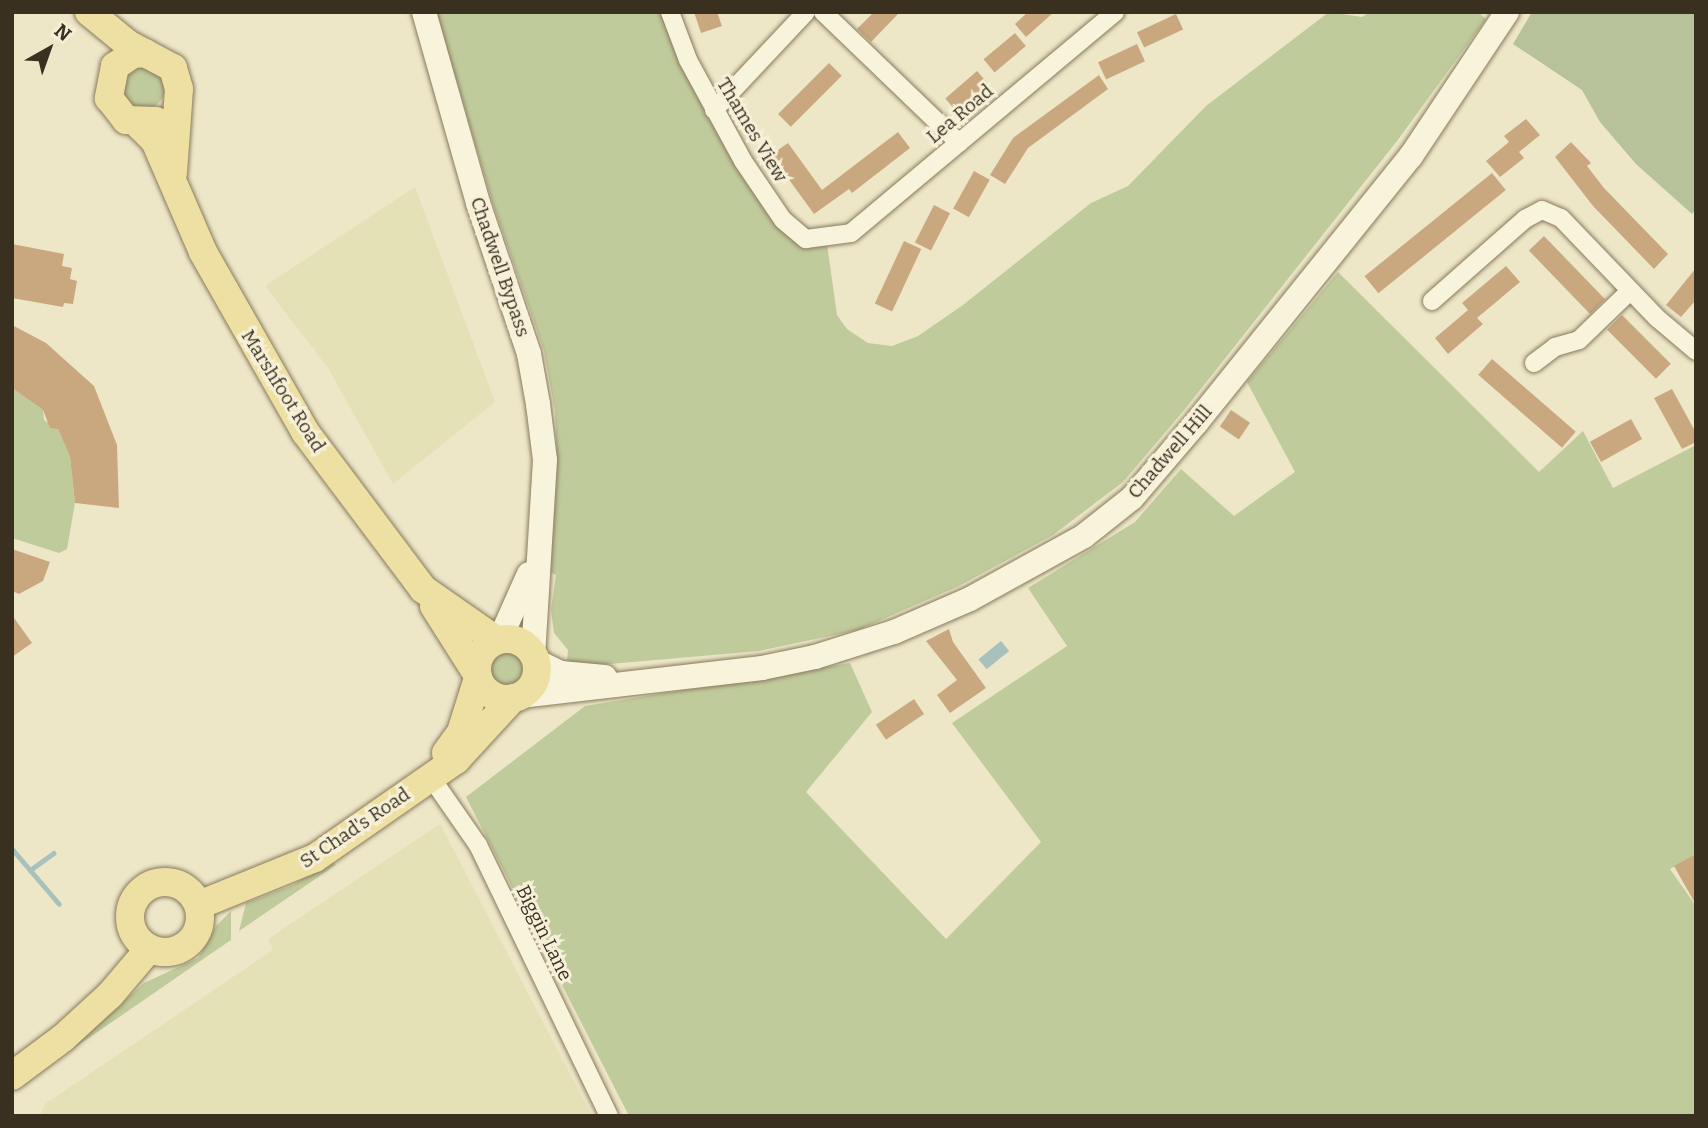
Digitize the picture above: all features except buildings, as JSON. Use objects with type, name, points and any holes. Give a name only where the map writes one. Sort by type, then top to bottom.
[{"type":"main road","name":"Marshfoot Road","points":[[84,12],[110,77],[112,105],[126,120],[138,124],[155,141],[203,252],[255,351],[306,433],[423,589],[477,676]]},
{"type":"main road","points":[[89,12],[145,53],[173,68],[179,89],[169,113],[152,123],[138,124]]},
{"type":"main road","points":[[110,77],[123,59],[145,53]]},
{"type":"main road","name":"Marshfoot Road","points":[[172,176],[179,89]]},
{"type":"main road","name":"Marshfoot Road","points":[[423,589],[498,640]]},
{"type":"main road","points":[[498,640],[521,642],[534,658],[533,683],[517,697],[491,695],[477,676],[480,654],[498,640]]},
{"type":"main road","name":"St Chad's Road","points":[[430,776],[461,732],[477,676]]},
{"type":"main road","name":"St Chad's Road","points":[[199,905],[315,858],[456,760],[517,697]]},
{"type":"main road","points":[[175,883],[194,896],[199,905],[199,929],[185,947],[163,953],[149,949],[135,936],[130,917],[143,890],[153,884],[175,883]]},
{"type":"main road","points":[[12,1076],[91,1012],[149,949]]},
{"type":"street","name":"Chadwell Bypass","points":[[424,12],[478,203],[529,354],[545,460],[534,658]]},
{"type":"street","name":"Thames View","points":[[670,12],[688,60],[714,110],[783,220],[806,239],[826,237]]},
{"type":"street","points":[[714,110],[806,12]]},
{"type":"street","points":[[823,12],[959,143]]},
{"type":"street","name":"Lea Road","points":[[826,237],[851,233],[1115,12]]},
{"type":"street","name":"Chadwell Hill","points":[[517,697],[557,694],[637,679],[762,668],[864,642],[970,599],[1083,536],[1132,498],[1197,422],[1411,156],[1507,12]]},
{"type":"street","points":[[1433,301],[1525,219],[1542,210],[1561,218],[1630,291],[1696,351]]},
{"type":"street","points":[[1534,363],[1555,347],[1579,340],[1630,291]]},
{"type":"street","name":"Chadwell Bypass","points":[[498,640],[526,588],[542,526]]},
{"type":"street","name":"Chadwell Hill","points":[[534,658],[561,673],[637,679]]},
{"type":"street","name":"Biggin Lane","points":[[430,776],[478,845],[608,1116]]},
{"type":"shaded area","points":[[415,187],[495,402],[393,484],[328,368],[265,286]]},
{"type":"shaded area","points":[[440,824],[592,1116],[40,1116],[45,1104],[273,950],[268,939]]},
{"type":"green space","points":[[436,12],[666,12],[783,220],[826,237],[837,315],[847,329],[868,343],[892,346],[918,336],[963,305],[1091,203],[1128,186],[1206,106],[1329,12],[1362,17],[1370,12],[1478,12],[1486,19],[1397,141],[1185,409],[1123,482],[1053,535],[959,586],[858,630],[759,651],[587,666],[567,661],[568,650],[554,633],[551,610],[556,575],[546,570],[557,466],[555,411],[544,351],[492,201]]},
{"type":"green space","points":[[1532,12],[1696,12],[1696,209],[1692,214],[1636,164],[1600,122],[1582,90],[1513,44]]},
{"type":"green space","points":[[144,67],[159,73],[165,88],[159,103],[144,109],[129,103],[123,88],[129,73]]},
{"type":"green space","points":[[1338,272],[1539,472],[1583,431],[1613,488],[1696,445],[1696,854],[1670,869],[1696,906],[1696,1116],[629,1116],[466,797],[585,706],[850,663],[872,712],[806,792],[946,939],[1041,842],[952,723],[1067,646],[1028,588],[1135,522],[1181,469],[1234,516],[1295,472],[1247,382]]},
{"type":"green space","points":[[12,388],[43,410],[44,420],[58,429],[70,457],[75,503],[67,549],[59,553],[12,538]]},
{"type":"green space","points":[[506,652],[518,657],[523,669],[518,681],[506,686],[494,681],[489,669],[494,657]]},
{"type":"green space","points":[[331,861],[336,865],[239,931],[246,903],[293,885]]},
{"type":"green space","points":[[231,911],[231,940],[67,1053],[144,983],[198,958],[216,926]]},
{"type":"water","points":[[1001,641],[1009,651],[987,669],[978,659]]},
{"type":"waterway","points":[[12,849],[59,904]]},
{"type":"waterway","points":[[30,870],[53,853]]}]
